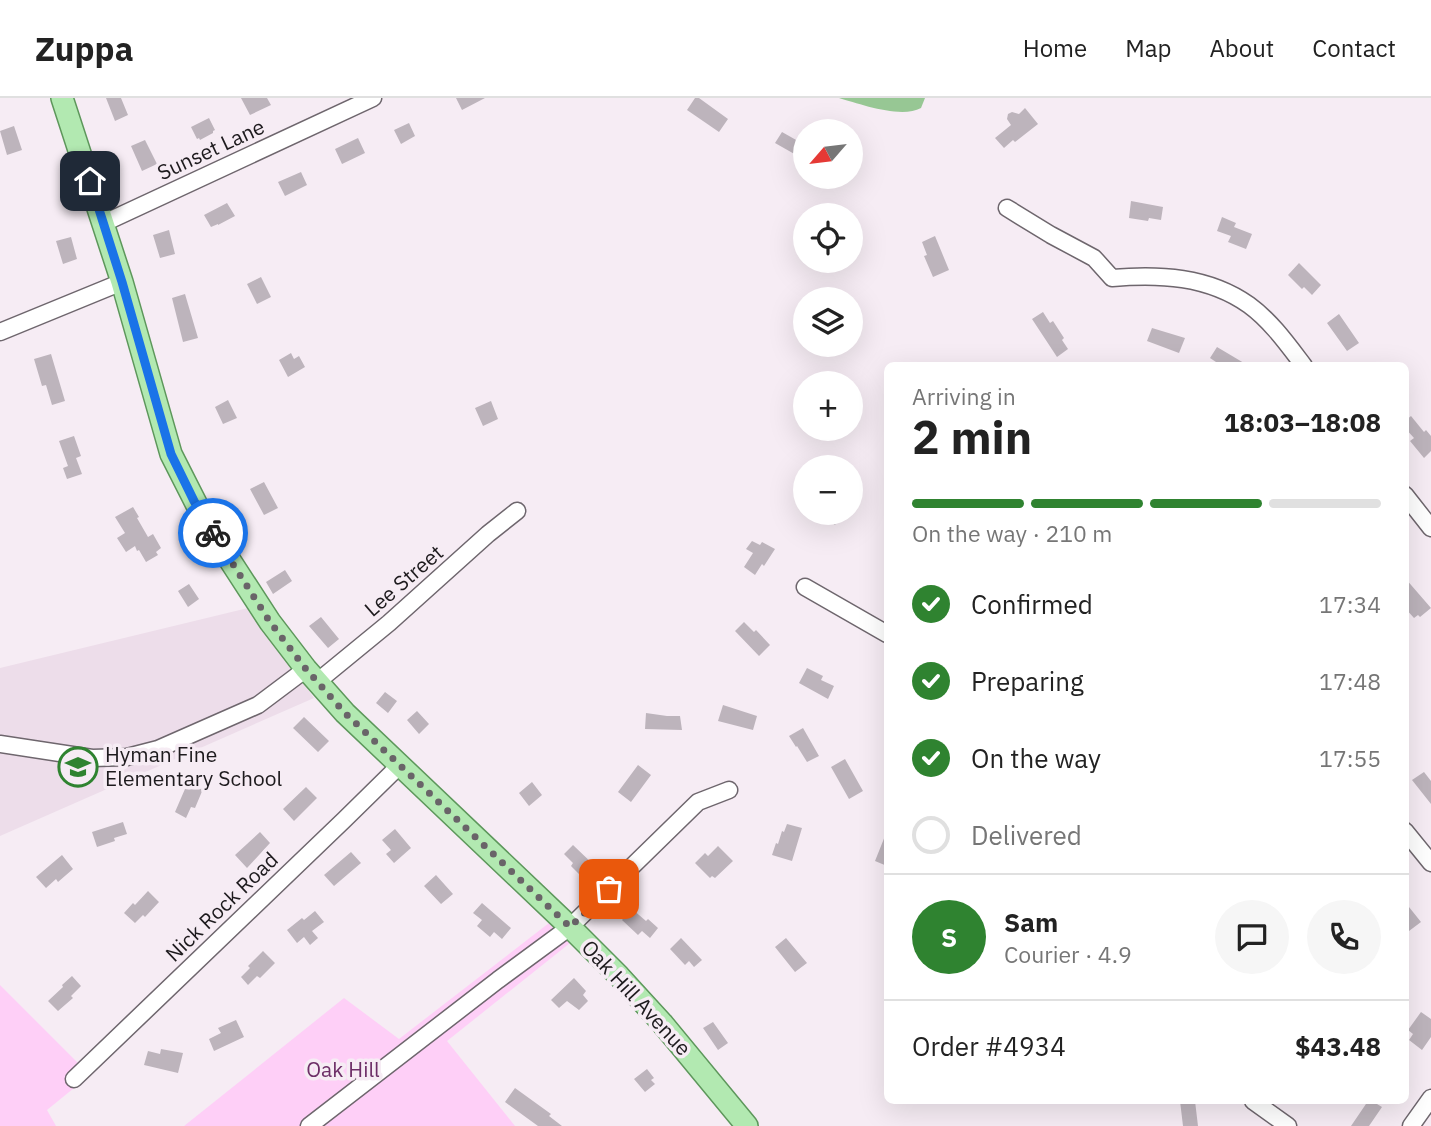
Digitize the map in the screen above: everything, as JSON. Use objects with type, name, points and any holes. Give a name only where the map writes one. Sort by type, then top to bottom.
[{"type":"main road","name":"Oak Hill Avenue","points":[[62,98],[104,223],[171,454],[194,501],[234,568],[270,622],[345,713],[619,976],[662,1023],[747,1126]]},
{"type":"street","name":"Sunset Lane","points":[[104,223],[373,98]]},
{"type":"street","points":[[1007,208],[1051,236],[1094,258],[1112,278],[1166,276],[1189,279],[1249,305],[1267,321],[1301,362]]},
{"type":"street","points":[[0,332],[122,282]]},
{"type":"street","points":[[1409,500],[1431,528]]},
{"type":"street","name":"Lee Street","points":[[0,744],[92,758],[127,757],[158,750],[258,705],[312,675],[389,623],[517,511]]},
{"type":"street","points":[[806,587],[884,632]]},
{"type":"street","name":"Nick Rock Road","points":[[74,1079],[400,765]]},
{"type":"street","points":[[309,1126],[570,927],[698,802],[729,789]]},
{"type":"street","points":[[1409,836],[1431,863]]},
{"type":"street","points":[[1411,1126],[1431,1098]]},
{"type":"street","points":[[1257,1104],[1288,1126]]},
{"type":"shaded area","points":[[839,98],[925,98],[921,108],[903,112]]},
{"type":"shaded area","name":"Hyman Fine Elementary School","points":[[248,608],[314,698],[0,836],[0,668]]},
{"type":"green space","name":"Oak Hill","points":[[549,923],[570,943],[447,1041],[515,1126],[184,1126],[344,998],[399,1039]]},
{"type":"green space","points":[[0,985],[90,1075],[47,1110],[56,1126],[0,1126]]},
{"type":"building","points":[[106,98],[121,98],[128,115],[115,121]]},
{"type":"building","points":[[241,98],[267,98],[271,105],[250,115]]},
{"type":"building","points":[[456,98],[485,98],[462,110]]},
{"type":"building","points":[[695,98],[699,98],[728,119],[719,132],[687,110]]},
{"type":"building","points":[[1025,108],[1038,124],[1004,148],[995,138],[1011,125],[1007,119],[1008,114],[1019,114]]},
{"type":"building","points":[[209,118],[215,130],[200,140],[197,139],[191,127]]},
{"type":"building","points":[[409,123],[415,136],[401,144],[394,130]]},
{"type":"building","points":[[14,126],[22,150],[7,155],[0,131]]},
{"type":"building","points":[[782,132],[793,138],[793,153],[775,143]]},
{"type":"building","points":[[358,138],[365,153],[342,164],[335,149]]},
{"type":"building","points":[[145,140],[157,164],[142,171],[131,146]]},
{"type":"building","points":[[301,172],[307,185],[285,196],[278,182]]},
{"type":"building","points":[[1131,201],[1163,207],[1161,220],[1129,218]]},
{"type":"building","points":[[227,203],[235,216],[211,227],[204,215]]},
{"type":"building","points":[[1222,217],[1236,223],[1234,227],[1252,234],[1246,249],[1228,242],[1231,236],[1217,231]]},
{"type":"building","points":[[169,230],[175,254],[160,258],[153,235]]},
{"type":"building","points":[[935,236],[949,270],[933,277],[924,256],[927,255],[922,242]]},
{"type":"building","points":[[71,237],[77,259],[63,264],[56,241]]},
{"type":"building","points":[[1299,263],[1321,285],[1312,295],[1288,275]]},
{"type":"building","points":[[261,277],[271,297],[257,304],[247,284]]},
{"type":"building","points":[[185,294],[198,338],[183,342],[172,298]]},
{"type":"building","points":[[1043,312],[1050,323],[1053,321],[1068,349],[1057,357],[1032,319]]},
{"type":"building","points":[[1339,314],[1359,343],[1347,351],[1327,323]]},
{"type":"building","points":[[1152,328],[1185,338],[1179,353],[1147,341]]},
{"type":"building","points":[[1217,347],[1242,362],[1216,362],[1210,358]]},
{"type":"building","points":[[291,353],[294,359],[299,356],[305,367],[288,377],[279,360]]},
{"type":"building","points":[[51,354],[65,401],[52,405],[46,385],[42,386],[34,359]]},
{"type":"building","points":[[228,400],[237,418],[223,424],[215,407]]},
{"type":"building","points":[[491,401],[498,419],[483,426],[475,408]]},
{"type":"building","points":[[1411,416],[1424,432],[1426,430],[1431,436],[1431,451],[1424,458],[1410,441],[1414,438],[1409,432]]},
{"type":"building","points":[[74,436],[81,456],[76,458],[82,474],[67,479],[63,468],[68,466],[59,441]]},
{"type":"building","points":[[264,482],[278,508],[264,515],[250,489]]},
{"type":"building","points":[[133,507],[148,537],[153,534],[161,548],[156,552],[158,555],[146,562],[135,546],[126,552],[117,538],[125,533],[115,517]]},
{"type":"building","points":[[752,541],[760,545],[762,542],[775,549],[755,575],[744,567],[753,553],[746,549]]},
{"type":"building","points":[[285,570],[292,581],[273,594],[266,582]]},
{"type":"building","points":[[1409,583],[1431,608],[1420,617],[1418,615],[1414,618],[1409,612]]},
{"type":"building","points":[[189,584],[199,599],[188,607],[178,591]]},
{"type":"building","points":[[321,617],[339,639],[328,648],[309,626]]},
{"type":"building","points":[[744,622],[770,645],[759,656],[735,631]]},
{"type":"building","points":[[807,668],[823,676],[821,680],[834,686],[828,699],[799,683]]},
{"type":"building","points":[[385,692],[397,701],[388,713],[376,703]]},
{"type":"building","points":[[723,705],[757,716],[753,730],[718,721]]},
{"type":"building","points":[[417,711],[429,724],[419,734],[407,720]]},
{"type":"building","points":[[646,713],[680,716],[682,730],[645,729]]},
{"type":"building","points":[[304,717],[329,741],[318,752],[293,728]]},
{"type":"building","points":[[803,728],[819,756],[807,762],[789,736]]},
{"type":"building","points":[[845,759],[863,791],[849,799],[831,767]]},
{"type":"building","points":[[638,765],[651,775],[631,802],[618,792]]},
{"type":"building","points":[[1424,772],[1431,781],[1431,804],[1412,780]]},
{"type":"building","points":[[188,782],[203,789],[195,808],[191,807],[186,818],[175,812]]},
{"type":"building","points":[[532,782],[542,795],[529,806],[519,793]]},
{"type":"building","points":[[306,787],[317,798],[294,821],[283,809]]},
{"type":"building","points":[[123,822],[127,834],[97,847],[92,832]]},
{"type":"building","points":[[787,824],[802,828],[792,861],[772,855]]},
{"type":"building","points":[[395,829],[411,848],[394,863],[386,854],[391,850],[382,840]]},
{"type":"building","points":[[260,832],[270,843],[247,868],[235,855]]},
{"type":"building","points":[[884,838],[884,865],[875,861]]},
{"type":"building","points":[[573,845],[597,868],[585,880],[564,854]]},
{"type":"building","points":[[718,846],[733,861],[715,878],[710,878],[695,863]]},
{"type":"building","points":[[351,852],[361,863],[334,886],[324,875]]},
{"type":"building","points":[[62,855],[73,869],[46,888],[36,877]]},
{"type":"building","points":[[436,875],[453,894],[441,904],[424,886]]},
{"type":"building","points":[[148,891],[159,902],[135,923],[124,913]]},
{"type":"building","points":[[482,903],[511,928],[502,939],[494,932],[490,937],[477,926],[482,920],[473,913]]},
{"type":"building","points":[[1409,907],[1421,922],[1409,931]]},
{"type":"building","points":[[632,909],[658,928],[650,938],[642,931],[638,935],[622,920]]},
{"type":"building","points":[[315,911],[324,922],[312,931],[318,938],[310,945],[304,937],[297,943],[287,930]]},
{"type":"building","points":[[681,938],[702,960],[694,967],[689,961],[685,965],[670,949]]},
{"type":"building","points":[[786,938],[807,963],[795,972],[775,947]]},
{"type":"building","points":[[263,951],[275,963],[260,978],[257,976],[248,985],[241,977]]},
{"type":"building","points":[[72,976],[81,986],[71,996],[73,998],[58,1011],[48,1001]]},
{"type":"building","points":[[574,978],[586,991],[583,995],[588,1001],[579,1010],[567,1001],[559,1008],[551,1000]]},
{"type":"building","points":[[1421,1012],[1431,1019],[1431,1037],[1422,1050],[1409,1040],[1413,1034],[1409,1029]]},
{"type":"building","points":[[236,1020],[244,1037],[214,1051],[209,1039],[221,1033],[218,1028]]},
{"type":"building","points":[[713,1022],[728,1043],[718,1050],[703,1028]]},
{"type":"building","points":[[161,1049],[183,1053],[178,1073],[144,1065],[148,1051],[160,1054]]},
{"type":"building","points":[[647,1069],[655,1084],[645,1092],[634,1079]]},
{"type":"building","points":[[515,1088],[551,1114],[549,1116],[562,1126],[538,1126],[505,1102]]},
{"type":"building","points":[[1180,1104],[1195,1104],[1198,1126],[1183,1126]]},
{"type":"building","points":[[1366,1104],[1382,1107],[1369,1126],[1351,1126]]},
{"type":"way so far","points":[[213,533],[270,622],[306,669],[345,713],[570,927],[609,889]]},
{"type":"place","name":"Hyman Fine Elementary School","points":[[78,767]]},
{"type":"route","points":[[90,181],[171,454],[213,533]]}]
